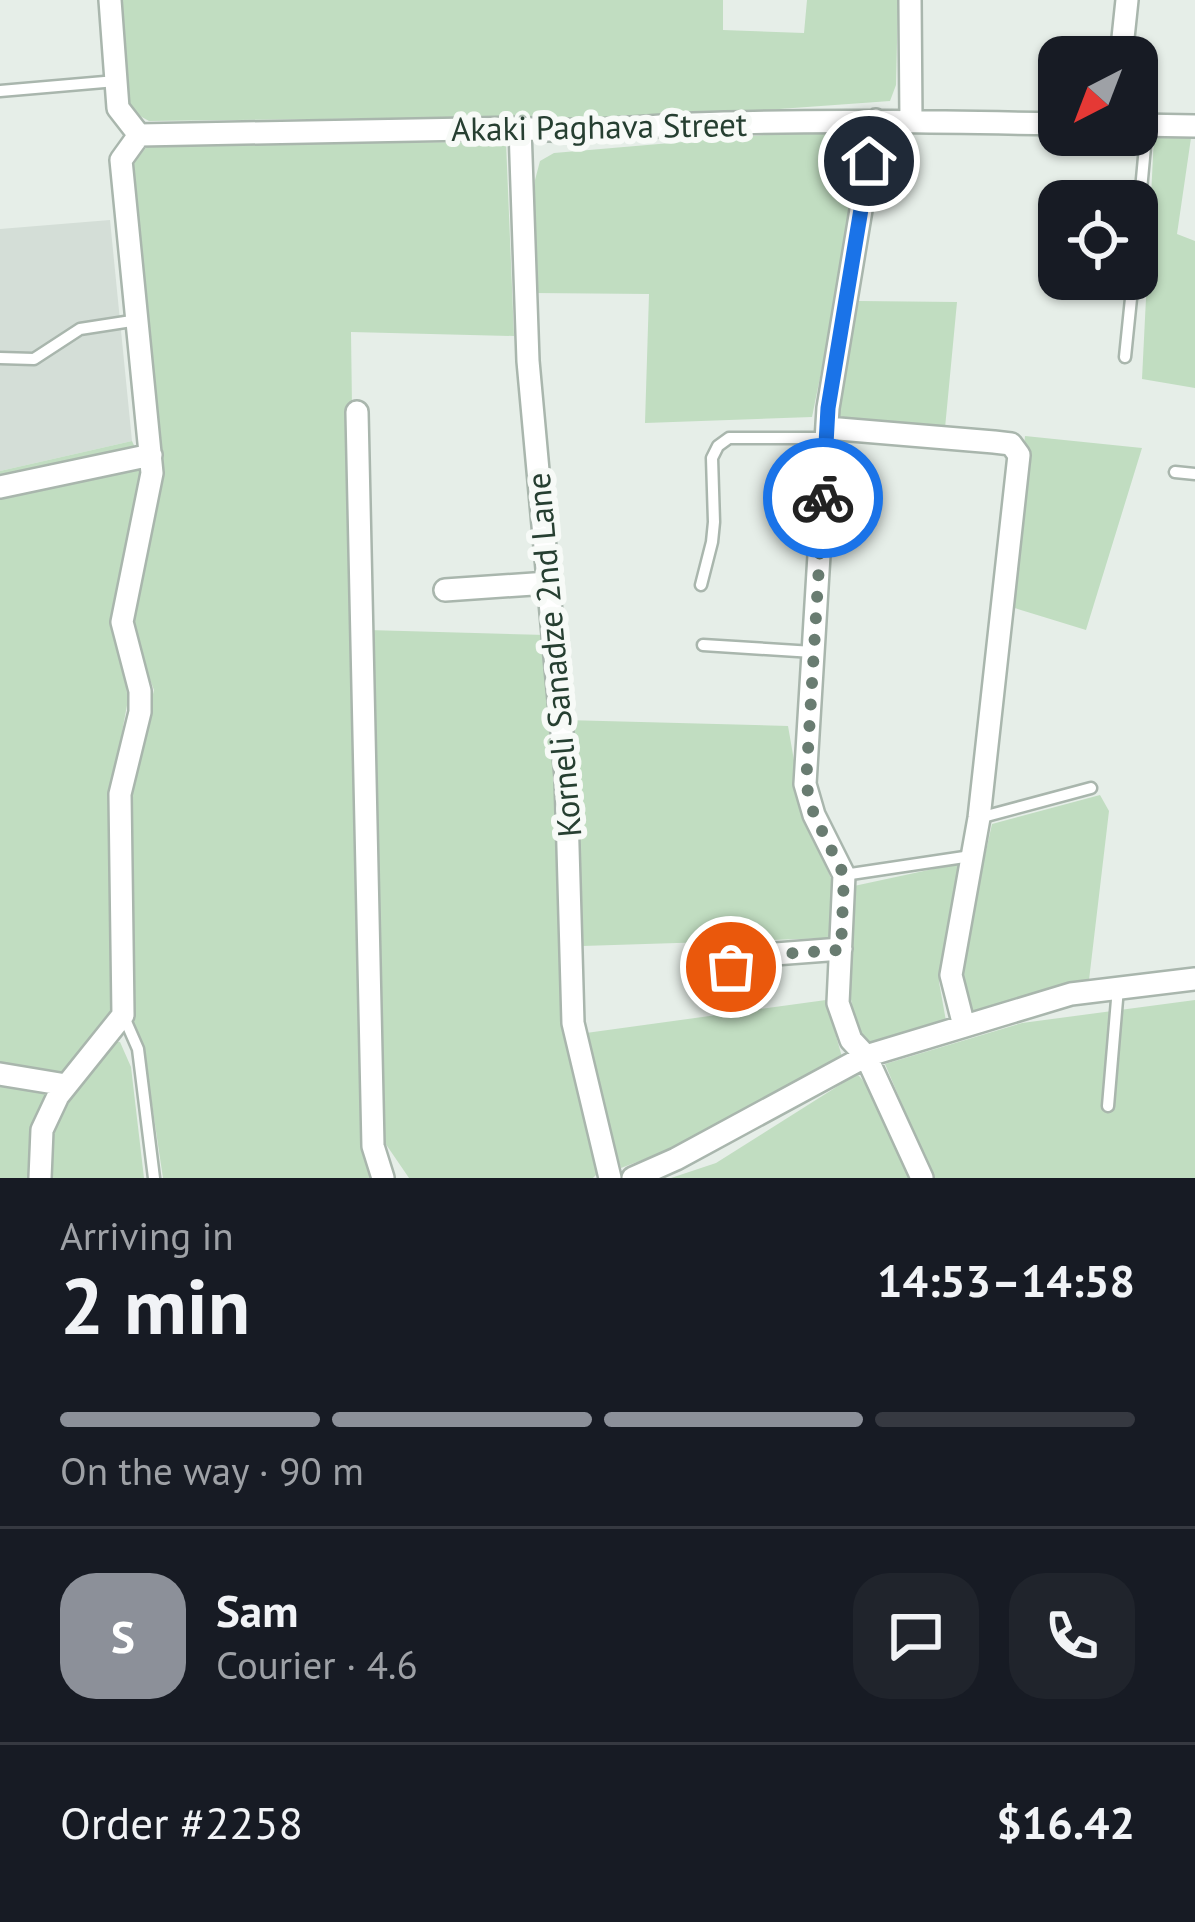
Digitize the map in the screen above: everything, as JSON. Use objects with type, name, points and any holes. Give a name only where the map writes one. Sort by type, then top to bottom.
[{"type":"street","points":[[40,1178],[42,1130],[58,1096],[123,1015],[120,794],[140,712],[140,691],[122,622],[152,472],[121,160],[140,135],[118,108],[110,0]]},
{"type":"street","points":[[910,0],[911,122]]},
{"type":"street","points":[[1123,36],[1127,0]]},
{"type":"street","points":[[876,120],[827,433],[806,784],[814,815],[844,875],[838,1003],[851,1040],[866,1056],[922,1178]]},
{"type":"street","name":"Akaki Paghava Street","points":[[140,135],[520,128],[554,132],[876,120],[1038,124]]},
{"type":"street","points":[[1158,125],[1195,126]]},
{"type":"street","name":"Korneli Sanadze 2nd Lane","points":[[520,128],[528,361],[566,777],[573,1023],[610,1178]]},
{"type":"street","points":[[357,412],[373,1145],[383,1178]]},
{"type":"street","points":[[827,433],[994,442],[1011,444],[1019,455],[979,818],[951,976],[964,1025]]},
{"type":"street","points":[[0,488],[151,455]]},
{"type":"street","points":[[445,590],[548,584]]},
{"type":"street","points":[[728,980],[731,967],[748,956],[841,950]]},
{"type":"street","points":[[633,1178],[866,1056],[1071,994],[1195,979]]},
{"type":"street","points":[[0,1074],[66,1085]]},
{"type":"lane","points":[[0,91],[116,82]]},
{"type":"lane","points":[[1125,357],[1130,300]]},
{"type":"lane","points":[[0,358],[34,359],[80,329],[138,320]]},
{"type":"lane","points":[[701,585],[712,542],[712,458],[718,446],[729,438],[827,433]]},
{"type":"lane","points":[[1175,472],[1195,474]]},
{"type":"lane","points":[[703,645],[813,652]]},
{"type":"lane","points":[[979,818],[1091,788]]},
{"type":"lane","points":[[844,875],[972,856]]},
{"type":"lane","points":[[1108,1106],[1118,988]]},
{"type":"lane","points":[[123,1015],[138,1049],[154,1178]]},
{"type":"shaded area","points":[[110,220],[132,441],[0,471],[0,229]]},
{"type":"green space","points":[[119,0],[723,0],[723,30],[804,33],[807,0],[898,0],[896,85],[890,101],[562,125],[491,117],[149,121],[129,110]]},
{"type":"green space","points":[[871,126],[812,417],[645,423],[649,294],[534,293],[535,180],[540,161],[554,153]]},
{"type":"green space","points":[[1158,136],[1191,138],[1177,234],[1195,241],[1195,388],[1142,379],[1146,300],[1158,300],[1158,180],[1152,180]]},
{"type":"green space","points":[[506,142],[514,336],[351,332],[361,1083],[377,1178],[163,1178],[144,1051],[126,1019],[129,795],[154,690],[130,628],[158,487],[130,167],[149,144]]},
{"type":"green space","points":[[859,301],[957,302],[945,428],[843,426],[833,407]]},
{"type":"green space","points":[[1025,436],[1142,448],[1086,630],[1008,606]]},
{"type":"green space","points":[[132,441],[144,467],[116,616],[128,700],[110,796],[115,1010],[47,1094],[31,1133],[29,1178],[0,1178],[0,471]]},
{"type":"green space","points":[[368,630],[546,635],[559,868],[560,998],[597,1174],[593,1178],[409,1178],[383,1140]]},
{"type":"green space","points":[[565,720],[788,726],[803,812],[835,888],[831,938],[582,946],[575,794]]},
{"type":"green space","points":[[1100,795],[1109,811],[1089,980],[969,1018],[958,977],[992,824]]},
{"type":"green space","points":[[961,863],[939,982],[946,1021],[866,1044],[849,989],[854,886]]},
{"type":"green space","points":[[826,1000],[842,1057],[682,1145],[621,1168],[586,1033]]},
{"type":"green space","points":[[1195,1000],[1195,1178],[933,1178],[885,1064],[1022,1023]]},
{"type":"green space","points":[[109,1041],[120,1042],[131,1067],[144,1178],[46,1178],[65,1104]]},
{"type":"green space","points":[[857,1074],[878,1106],[912,1178],[671,1178],[716,1163]]},
{"type":"way so far","points":[[731,967],[748,956],[841,950],[844,875],[814,815],[806,784],[823,498]]},
{"type":"route","points":[[823,498],[828,408],[869,161]]}]
